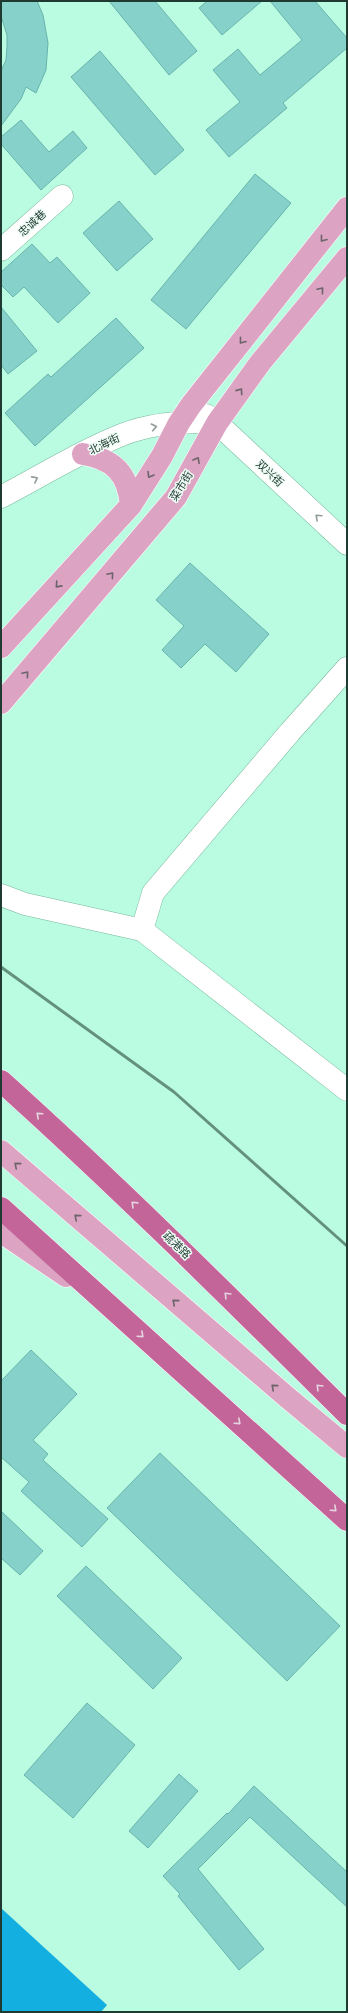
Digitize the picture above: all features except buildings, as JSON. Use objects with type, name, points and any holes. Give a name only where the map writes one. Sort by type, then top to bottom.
[{"type":"highway","name":"疏港路","points":[[1,1081],[97,1168],[175,1243],[347,1414]]},
{"type":"highway","points":[[1,1208],[347,1520]]},
{"type":"main road","points":[[1,647],[131,505],[162,456],[179,423],[191,405],[347,208]]},
{"type":"main road","name":"菜市街","points":[[1,703],[176,497],[217,423],[260,363],[347,258]]},
{"type":"main road","points":[[83,454],[101,457],[112,464],[122,476],[129,488],[131,505]]},
{"type":"main road","points":[[1,1151],[347,1447]]},
{"type":"main road","points":[[1,1232],[112,1309]]},
{"type":"street","name":"忠诚巷","points":[[1,250],[62,196]]},
{"type":"street","name":"双兴街","points":[[191,405],[217,423],[347,544]]},
{"type":"street","name":"北海街","points":[[1,497],[124,434],[156,426],[179,423],[217,423]]},
{"type":"street","points":[[142,930],[153,893],[290,732],[347,668]]},
{"type":"street","points":[[1,894],[25,904],[142,930],[347,1090]]},
{"type":"water","points":[[1,1908],[107,2005],[101,2012],[1,2012]]},
{"type":"railway","points":[[1,967],[174,1092],[347,1246]]}]
